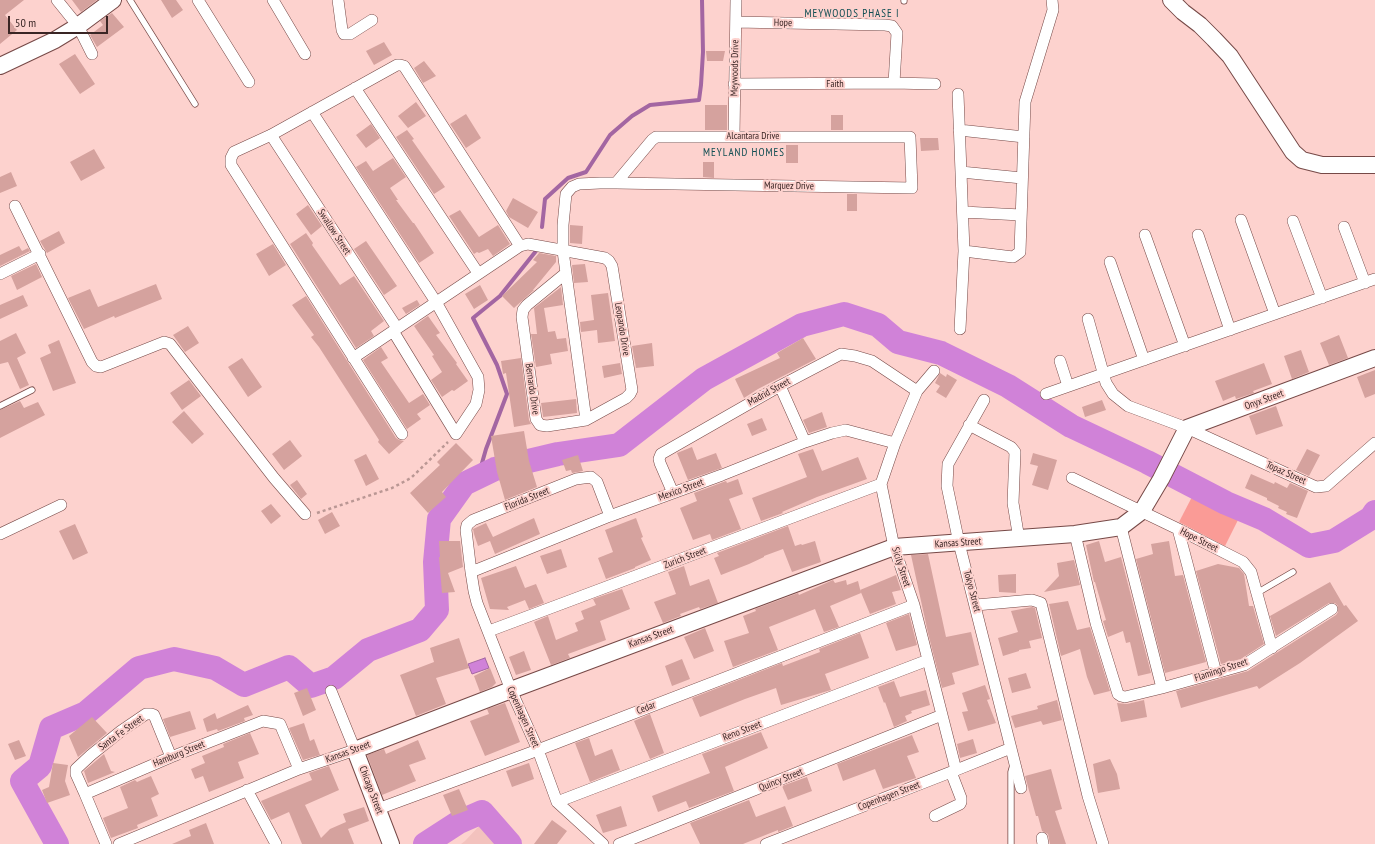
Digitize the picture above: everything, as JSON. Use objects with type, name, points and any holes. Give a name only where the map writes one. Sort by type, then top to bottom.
[{"type":"street","points":[[57,0],[78,26],[92,54]]},
{"type":"street","points":[[0,66],[55,40],[78,26],[113,0]]},
{"type":"street","points":[[198,0],[249,82]]},
{"type":"street","points":[[273,0],[305,54]]},
{"type":"street","points":[[338,0],[342,30],[344,34],[350,34],[372,20]]},
{"type":"street","name":"Meywoods Drive","points":[[734,136],[736,0]]},
{"type":"street","points":[[964,251],[1013,256],[1020,252],[1025,102],[1053,10],[1052,0]]},
{"type":"street","points":[[1171,0],[1183,12],[1200,24],[1230,56],[1293,152],[1302,160],[1322,165],[1375,165]]},
{"type":"street","name":"Hope","points":[[736,22],[892,26],[897,33],[894,83]]},
{"type":"street","points":[[353,358],[520,246],[404,66],[397,65],[270,135],[234,152],[231,158],[231,165],[353,358],[402,434]]},
{"type":"street","name":"Faith","points":[[734,84],[935,84]]},
{"type":"street","points":[[355,88],[478,273]]},
{"type":"street","points":[[958,94],[964,251],[960,328]]},
{"type":"street","points":[[312,112],[436,302],[478,377],[479,390],[476,404],[456,434]]},
{"type":"street","points":[[959,130],[1024,137]]},
{"type":"street","name":"Swallow Street","points":[[270,135],[395,330],[456,434]]},
{"type":"street","name":"Alcantara Drive","points":[[616,183],[656,137],[910,137]]},
{"type":"street","name":"Marquez Drive","points":[[616,183],[912,188],[910,137]]},
{"type":"street","points":[[961,172],[1022,178]]},
{"type":"street","points":[[586,420],[563,251],[563,225],[566,194],[572,187],[579,184],[616,183]]},
{"type":"street","points":[[15,206],[92,362],[96,366],[101,367],[164,342],[170,344],[274,478],[305,514]]},
{"type":"street","points":[[963,212],[1021,215]]},
{"type":"street","points":[[1241,220],[1275,314]]},
{"type":"street","points":[[1293,221],[1322,298]]},
{"type":"street","points":[[1046,394],[1370,281],[1344,227]]},
{"type":"street","points":[[1144,234],[1185,346]]},
{"type":"street","points":[[1198,235],[1230,330]]},
{"type":"street","name":"Leopando Drive","points":[[520,246],[528,244],[605,258],[612,266],[632,390],[626,398],[586,420]]},
{"type":"street","points":[[0,274],[40,254]]},
{"type":"street","points":[[1110,262],[1144,360]]},
{"type":"street","name":"Bernardo Drive","points":[[566,273],[527,305],[523,310],[522,317],[536,419],[540,425],[548,426],[586,420]]},
{"type":"street","name":"Topaz Street","points":[[1088,319],[1106,382],[1113,394],[1128,406],[1187,428],[1316,487],[1326,486],[1375,443]]},
{"type":"street","name":"Madrid Street","points":[[673,493],[660,464],[659,459],[661,454],[780,386],[841,354],[872,361],[917,391]]},
{"type":"street","name":"Onyx Street","points":[[1187,428],[1375,358]]},
{"type":"street","points":[[1060,361],[1068,386]]},
{"type":"street","points":[[881,484],[895,443],[917,391],[934,371]]},
{"type":"street","points":[[780,386],[805,442]]},
{"type":"street","name":"Tokyo Street","points":[[984,400],[948,464],[947,486],[959,543],[976,605],[1010,748],[1022,788]]},
{"type":"street","points":[[969,425],[1011,447],[1015,452],[1013,503],[1019,539]]},
{"type":"street","name":"Kansas Street","points":[[119,844],[299,769],[355,750],[510,690],[894,546],[1019,539],[1075,534],[1121,527],[1142,511],[1171,462],[1187,428]]},
{"type":"street","name":"Mexico Street","points":[[470,572],[610,516],[832,432],[846,430],[895,443]]},
{"type":"street","name":"Florida Street","points":[[470,572],[466,530],[467,526],[473,520],[576,479],[591,477],[597,482],[610,516]]},
{"type":"street","name":"Hope Street","points":[[1072,478],[1142,511],[1243,562],[1251,572],[1272,648]]},
{"type":"street","name":"Sicily Street","points":[[881,484],[894,546],[914,605],[961,798],[960,804],[935,816]]},
{"type":"street","name":"Zurich Street","points":[[489,631],[881,484]]},
{"type":"street","points":[[0,534],[61,505]]},
{"type":"street","points":[[1121,527],[1162,688]]},
{"type":"street","points":[[1178,529],[1216,673]]},
{"type":"street","name":"Flamingo Street","points":[[1075,534],[1096,623],[1118,694],[1121,696],[1162,688],[1244,665],[1332,609]]},
{"type":"street","name":"Copenhagen Street","points":[[470,572],[475,597],[510,690],[538,750],[557,802],[603,844]]},
{"type":"street","points":[[976,605],[1032,600],[1041,603],[1088,796],[1103,844]]},
{"type":"street","name":"Cedar","points":[[378,809],[538,750],[914,605]]},
{"type":"street","name":"Reno Street","points":[[557,802],[928,660]]},
{"type":"street","name":"Chicago Street","points":[[331,691],[391,844]]},
{"type":"street","name":"Santa Fe Street","points":[[85,794],[76,774],[76,769],[121,731],[146,714],[154,715],[171,757]]},
{"type":"street","name":"Quincy Street","points":[[619,844],[942,715]]},
{"type":"street","name":"Hamburg Street","points":[[85,794],[171,757],[263,721],[280,724],[299,769]]},
{"type":"street","name":"Copenhagen Street","points":[[766,844],[1010,748]]},
{"type":"street","points":[[246,790],[276,844]]},
{"type":"street","points":[[85,794],[106,844]]},
{"type":"lane","points":[[130,0],[195,104]]},
{"type":"lane","points":[[0,406],[32,390]]},
{"type":"lane","points":[[1257,593],[1294,572]]},
{"type":"lane","points":[[1011,844],[1011,772],[1014,760]]},
{"type":"path","points":[[305,514],[312,515],[392,488],[411,478],[456,434]]},
{"type":"shaded area","points":[[1194,493],[1240,516],[1225,546],[1179,522]]},
{"type":"shaded area","points":[[485,658],[489,668],[472,674],[468,664]]},
{"type":"shaded area","points":[[482,823],[496,844],[461,844],[465,841]]},
{"type":"building","points":[[0,0],[24,0],[5,15],[17,30],[0,44]]},
{"type":"building","points":[[72,0],[97,0],[81,12]]},
{"type":"building","points":[[161,0],[176,0],[183,10],[172,18]]},
{"type":"building","points":[[112,13],[124,27],[97,47],[90,35],[103,25],[100,21]]},
{"type":"building","points":[[384,42],[392,55],[374,65],[366,51]]},
{"type":"building","points":[[706,51],[725,51],[723,61],[707,61]]},
{"type":"building","points":[[75,54],[95,84],[80,94],[59,64]]},
{"type":"building","points":[[424,61],[436,76],[423,83],[414,68]]},
{"type":"building","points":[[416,102],[426,116],[408,128],[398,116]]},
{"type":"building","points":[[705,105],[727,105],[727,130],[705,130]]},
{"type":"building","points":[[466,114],[481,138],[466,148],[450,124]]},
{"type":"building","points":[[831,115],[843,115],[843,130],[831,130]]},
{"type":"building","points":[[371,124],[380,138],[366,148],[356,135]]},
{"type":"building","points":[[407,130],[414,139],[412,140],[445,187],[434,194],[396,137]]},
{"type":"building","points":[[920,138],[938,138],[939,150],[921,151]]},
{"type":"building","points":[[786,145],[798,145],[798,163],[786,163]]},
{"type":"building","points":[[94,149],[105,168],[81,181],[70,162]]},
{"type":"building","points":[[393,158],[406,177],[390,188],[398,200],[396,200],[414,223],[434,253],[419,263],[356,167],[366,161],[373,171]]},
{"type":"building","points":[[703,162],[714,162],[714,178],[703,177]]},
{"type":"building","points":[[11,172],[17,186],[0,193],[0,177]]},
{"type":"building","points":[[847,194],[857,194],[857,211],[847,211]]},
{"type":"building","points":[[513,198],[538,212],[528,228],[509,217],[506,211]]},
{"type":"building","points":[[308,205],[322,226],[311,235],[296,214]]},
{"type":"building","points":[[460,210],[479,237],[498,225],[510,244],[493,256],[488,249],[474,254],[449,216]]},
{"type":"building","points":[[570,225],[583,226],[582,244],[570,243]]},
{"type":"building","points":[[59,231],[65,243],[47,253],[40,241]]},
{"type":"building","points":[[306,233],[313,243],[312,245],[340,285],[354,276],[384,321],[371,331],[374,336],[356,348],[290,244]]},
{"type":"building","points":[[366,241],[397,286],[384,295],[354,249]]},
{"type":"building","points":[[273,244],[286,265],[269,276],[256,254]]},
{"type":"building","points":[[19,246],[22,251],[28,248],[30,251],[0,266],[0,255]]},
{"type":"building","points":[[539,253],[556,256],[556,262],[534,290],[514,308],[502,296],[537,262],[533,260]]},
{"type":"building","points":[[36,264],[42,277],[17,290],[11,276]]},
{"type":"building","points":[[585,264],[588,282],[574,283],[572,265]]},
{"type":"building","points":[[156,284],[162,299],[115,318],[114,316],[84,329],[68,298],[90,289],[98,307]]},
{"type":"building","points":[[480,285],[488,300],[474,309],[465,294]]},
{"type":"building","points":[[561,287],[563,305],[544,308],[548,332],[555,331],[557,339],[566,338],[568,351],[550,354],[552,364],[536,367],[531,334],[537,334],[534,308]]},
{"type":"building","points":[[608,293],[615,341],[598,343],[597,330],[581,332],[580,322],[594,320],[591,295]]},
{"type":"building","points":[[23,295],[28,306],[0,319],[0,305]]},
{"type":"building","points":[[306,296],[396,438],[404,441],[389,454],[378,442],[379,440],[311,337],[314,335],[292,305]]},
{"type":"building","points":[[417,300],[420,305],[406,314],[402,308]]},
{"type":"building","points":[[428,316],[440,333],[436,335],[457,363],[456,364],[468,381],[442,397],[431,380],[442,372],[432,356],[434,355],[414,326]]},
{"type":"building","points":[[188,326],[199,343],[185,352],[173,335]]},
{"type":"building","points":[[16,333],[26,353],[17,358],[29,385],[20,389],[8,362],[0,364],[0,341]]},
{"type":"building","points":[[1339,335],[1348,358],[1329,365],[1320,343]]},
{"type":"building","points":[[803,338],[816,359],[758,389],[744,398],[735,379],[780,358],[777,353]]},
{"type":"building","points":[[59,340],[76,383],[53,391],[40,358],[51,353],[48,345]]},
{"type":"building","points":[[652,343],[654,366],[636,368],[632,346]]},
{"type":"building","points":[[381,347],[388,358],[381,362],[409,403],[423,394],[430,405],[417,414],[421,419],[407,429],[363,360]]},
{"type":"building","points":[[1301,350],[1309,372],[1292,379],[1284,356]]},
{"type":"building","points":[[242,358],[262,387],[248,397],[228,367]]},
{"type":"building","points":[[521,358],[529,420],[531,424],[514,427],[506,373],[503,374],[501,361]]},
{"type":"building","points":[[620,363],[622,374],[604,378],[602,366]]},
{"type":"building","points":[[1264,363],[1272,384],[1253,391],[1254,393],[1236,399],[1235,396],[1223,401],[1215,381]]},
{"type":"building","points":[[1375,370],[1375,394],[1365,398],[1357,377]]},
{"type":"building","points":[[940,373],[946,377],[947,374],[957,380],[946,398],[936,392],[940,386],[935,383]]},
{"type":"building","points":[[189,380],[201,396],[182,410],[170,393]]},
{"type":"building","points":[[576,399],[577,413],[543,417],[541,403]]},
{"type":"building","points":[[1102,400],[1106,410],[1085,417],[1082,407]]},
{"type":"building","points":[[20,401],[24,408],[38,402],[45,415],[0,438],[0,410]]},
{"type":"building","points":[[1276,406],[1283,426],[1256,435],[1249,416]]},
{"type":"building","points":[[184,411],[204,434],[192,444],[172,422]]},
{"type":"building","points":[[822,412],[827,427],[809,433],[803,420]]},
{"type":"building","points":[[762,418],[767,430],[752,436],[747,424]]},
{"type":"building","points":[[524,431],[529,461],[537,487],[505,500],[497,472],[491,436]]},
{"type":"building","points":[[290,440],[302,456],[284,470],[272,454]]},
{"type":"building","points":[[456,443],[473,460],[442,492],[446,497],[428,513],[410,493],[440,465],[437,462]]},
{"type":"building","points":[[692,447],[697,460],[716,453],[722,468],[688,480],[677,453]]},
{"type":"building","points":[[813,449],[822,471],[858,457],[867,479],[817,497],[782,512],[783,513],[761,521],[752,498],[807,477],[798,454]]},
{"type":"building","points":[[1307,449],[1320,455],[1309,476],[1296,470]]},
{"type":"building","points":[[1033,453],[1057,460],[1048,490],[1032,485],[1038,466],[1030,464]]},
{"type":"building","points":[[366,454],[379,479],[366,486],[354,460]]},
{"type":"building","points":[[578,455],[583,471],[572,473],[571,470],[566,471],[562,460]]},
{"type":"building","points":[[1251,474],[1274,484],[1275,482],[1287,488],[1290,483],[1308,491],[1297,518],[1286,514],[1287,512],[1278,508],[1279,506],[1267,500],[1267,498],[1245,488]]},
{"type":"building","points":[[738,479],[743,494],[729,499],[741,529],[712,540],[710,534],[693,540],[680,508],[697,501],[694,493],[726,481],[727,483]]},
{"type":"building","points":[[297,480],[307,494],[301,499],[290,485]]},
{"type":"building","points":[[271,504],[281,516],[271,524],[261,511]]},
{"type":"building","points":[[332,512],[340,526],[325,534],[318,520]]},
{"type":"building","points":[[534,518],[540,534],[495,554],[490,541],[478,546],[473,529],[486,523],[493,537]]},
{"type":"building","points":[[636,518],[643,537],[641,538],[651,560],[606,579],[598,558],[613,552],[605,530]]},
{"type":"building","points":[[75,524],[88,553],[73,560],[59,531]]},
{"type":"building","points":[[788,526],[795,546],[815,541],[821,562],[792,572],[783,549],[721,575],[714,558],[719,556],[717,553]]},
{"type":"building","points":[[439,541],[460,541],[463,567],[448,573],[455,592],[442,593]]},
{"type":"building","points":[[1099,541],[1105,562],[1121,557],[1151,673],[1138,676],[1130,642],[1126,643],[1123,631],[1108,637],[1103,621],[1106,620],[1094,582],[1086,545]]},
{"type":"building","points":[[1169,541],[1175,576],[1183,575],[1206,662],[1165,673],[1136,559],[1153,554],[1151,544]]},
{"type":"building","points":[[561,549],[567,567],[547,574],[540,556]]},
{"type":"building","points":[[928,554],[946,637],[971,632],[979,665],[952,673],[955,684],[942,688],[911,555]]},
{"type":"building","points":[[1074,560],[1080,585],[1044,592],[1059,576],[1057,563]]},
{"type":"building","points":[[1218,564],[1239,568],[1244,574],[1249,606],[1253,606],[1264,644],[1241,659],[1221,664],[1196,571]]},
{"type":"building","points":[[516,566],[525,588],[536,584],[544,603],[529,609],[525,600],[507,607],[509,610],[490,609],[481,578]]},
{"type":"building","points":[[684,566],[690,586],[709,579],[718,603],[700,609],[699,607],[680,614],[681,616],[663,623],[654,602],[676,594],[668,572]]},
{"type":"building","points":[[1016,574],[1016,593],[999,592],[998,575]]},
{"type":"building","points":[[896,575],[901,590],[892,592],[896,604],[870,614],[860,590]]},
{"type":"building","points":[[833,580],[835,583],[846,580],[847,585],[858,581],[861,593],[830,606],[839,627],[824,632],[815,609],[769,627],[778,650],[733,667],[724,641],[749,633],[743,616],[756,611],[755,609],[798,593],[799,595]]},
{"type":"building","points":[[1330,582],[1344,606],[1346,605],[1358,621],[1300,663],[1259,689],[1257,686],[1181,708],[1176,691],[1248,671],[1336,615],[1338,612],[1338,606],[1335,603],[1329,603],[1276,636],[1270,616]]},
{"type":"building","points":[[622,589],[630,609],[600,621],[606,640],[568,654],[570,658],[551,665],[534,622],[548,616],[556,640],[578,631],[575,623],[584,619],[581,611],[596,605],[593,599]]},
{"type":"building","points":[[1068,601],[1077,630],[1090,627],[1110,691],[1094,695],[1087,677],[1080,649],[1061,656],[1049,604]]},
{"type":"building","points":[[1032,607],[1035,608],[1042,638],[1029,641],[1031,648],[1019,650],[1003,656],[998,638],[1018,632],[1011,611]]},
{"type":"building","points":[[909,614],[917,645],[896,651],[886,623]]},
{"type":"building","points":[[705,628],[714,651],[694,659],[684,637]]},
{"type":"building","points":[[860,633],[869,658],[825,674],[831,690],[781,705],[776,688],[700,717],[692,698],[782,663],[783,666],[820,652],[819,649]]},
{"type":"building","points":[[459,638],[469,668],[436,678],[446,704],[416,716],[400,675],[434,662],[430,648]]},
{"type":"building","points":[[524,651],[531,670],[516,675],[509,657]]},
{"type":"building","points":[[682,659],[690,679],[672,686],[665,666]]},
{"type":"building","points":[[490,668],[496,683],[492,687],[480,692],[474,676]]},
{"type":"building","points":[[1026,673],[1031,688],[1012,693],[1008,678]]},
{"type":"building","points":[[894,681],[900,697],[926,690],[930,705],[911,711],[912,713],[905,716],[907,721],[894,727],[878,687]]},
{"type":"building","points":[[985,685],[990,699],[987,700],[996,723],[968,731],[962,712],[968,711],[962,693]]},
{"type":"building","points":[[307,688],[316,710],[303,716],[294,693]]},
{"type":"building","points":[[1057,700],[1062,720],[1043,725],[1041,721],[1015,728],[1011,716],[1038,709],[1037,706]]},
{"type":"building","points":[[1144,700],[1147,717],[1121,722],[1117,703],[1127,704]]},
{"type":"building","points":[[505,703],[520,742],[485,756],[470,721],[489,714],[487,709]]},
{"type":"building","points":[[248,705],[253,715],[244,718],[245,721],[218,731],[217,729],[207,732],[203,719],[215,713],[217,719]]},
{"type":"building","points":[[190,711],[196,729],[170,737],[163,719]]},
{"type":"building","points":[[650,714],[664,753],[650,759],[634,721]]},
{"type":"building","points":[[92,717],[107,733],[78,757],[69,736]]},
{"type":"building","points":[[304,723],[310,741],[314,739],[320,755],[303,760],[289,728]]},
{"type":"building","points":[[761,732],[768,748],[725,767],[734,791],[689,808],[686,801],[658,812],[652,796],[710,773],[702,754]]},
{"type":"building","points":[[250,733],[259,754],[238,762],[244,778],[209,792],[203,776],[195,779],[191,769],[205,763],[202,756],[224,747],[223,744]]},
{"type":"building","points":[[912,735],[919,752],[907,756],[916,778],[883,789],[875,769],[843,781],[837,764]]},
{"type":"building","points":[[589,738],[595,756],[612,749],[620,770],[590,782],[575,743]]},
{"type":"building","points":[[973,739],[977,753],[960,758],[957,744]]},
{"type":"building","points":[[19,740],[26,756],[15,760],[8,744]]},
{"type":"building","points":[[418,740],[426,759],[409,765],[416,781],[382,795],[367,755],[384,749],[386,754]]},
{"type":"building","points":[[104,754],[111,771],[115,772],[88,783],[84,771]]},
{"type":"building","points":[[1110,759],[1117,774],[1120,789],[1098,793],[1093,764]]},
{"type":"building","points":[[53,763],[68,765],[65,781],[70,795],[47,803],[42,790],[49,787]]},
{"type":"building","points":[[529,763],[534,779],[512,787],[506,771]]},
{"type":"building","points":[[329,766],[339,790],[305,805],[321,838],[330,829],[346,822],[343,814],[364,807],[369,821],[348,829],[354,844],[302,844],[289,812],[271,820],[261,801],[312,780],[309,773]]},
{"type":"building","points":[[1051,769],[1062,809],[1055,811],[1066,844],[1050,844],[1048,834],[1042,831],[1038,816],[1036,816],[1025,776]]},
{"type":"building","points":[[151,776],[159,794],[151,798],[158,816],[137,825],[138,828],[111,838],[103,818],[128,808],[120,787],[135,780],[137,782]]},
{"type":"building","points":[[807,777],[812,791],[788,800],[782,786]]},
{"type":"building","points":[[459,789],[468,810],[452,816],[443,795]]},
{"type":"building","points":[[749,800],[756,817],[785,806],[793,826],[778,832],[778,830],[743,844],[700,844],[690,823]]},
{"type":"building","points":[[621,806],[627,826],[603,833],[596,815]]},
{"type":"building","points":[[552,820],[567,831],[557,844],[534,844]]},
{"type":"building","points":[[206,823],[214,844],[172,844],[191,836],[189,830]]},
{"type":"waterway","points":[[542,227],[545,199],[568,178],[586,172],[610,135],[632,116],[650,105],[699,100],[703,52],[702,0]]},
{"type":"waterway","points":[[478,477],[486,449],[507,394],[497,365],[473,318],[500,296],[536,251]]},
{"type":"waterway","points":[[57,844],[22,781],[40,766],[51,728],[86,713],[139,668],[174,659],[215,668],[244,685],[289,667],[311,686],[334,678],[368,650],[420,630],[437,610],[435,562],[439,519],[464,484],[495,469],[558,454],[619,445],[704,379],[802,325],[844,314],[878,325],[898,342],[941,353],[1008,386],[1071,426],[1147,462],[1226,503],[1264,519],[1309,546],[1334,541],[1371,518],[1375,512]]},
{"type":"waterway","points":[[425,844],[459,822],[482,812],[510,844]]},
{"type":"district","name":"MEYWOODS PHASE I","points":[[852,14]]},
{"type":"district","name":"MEYLAND HOMES","points":[[744,153]]}]
